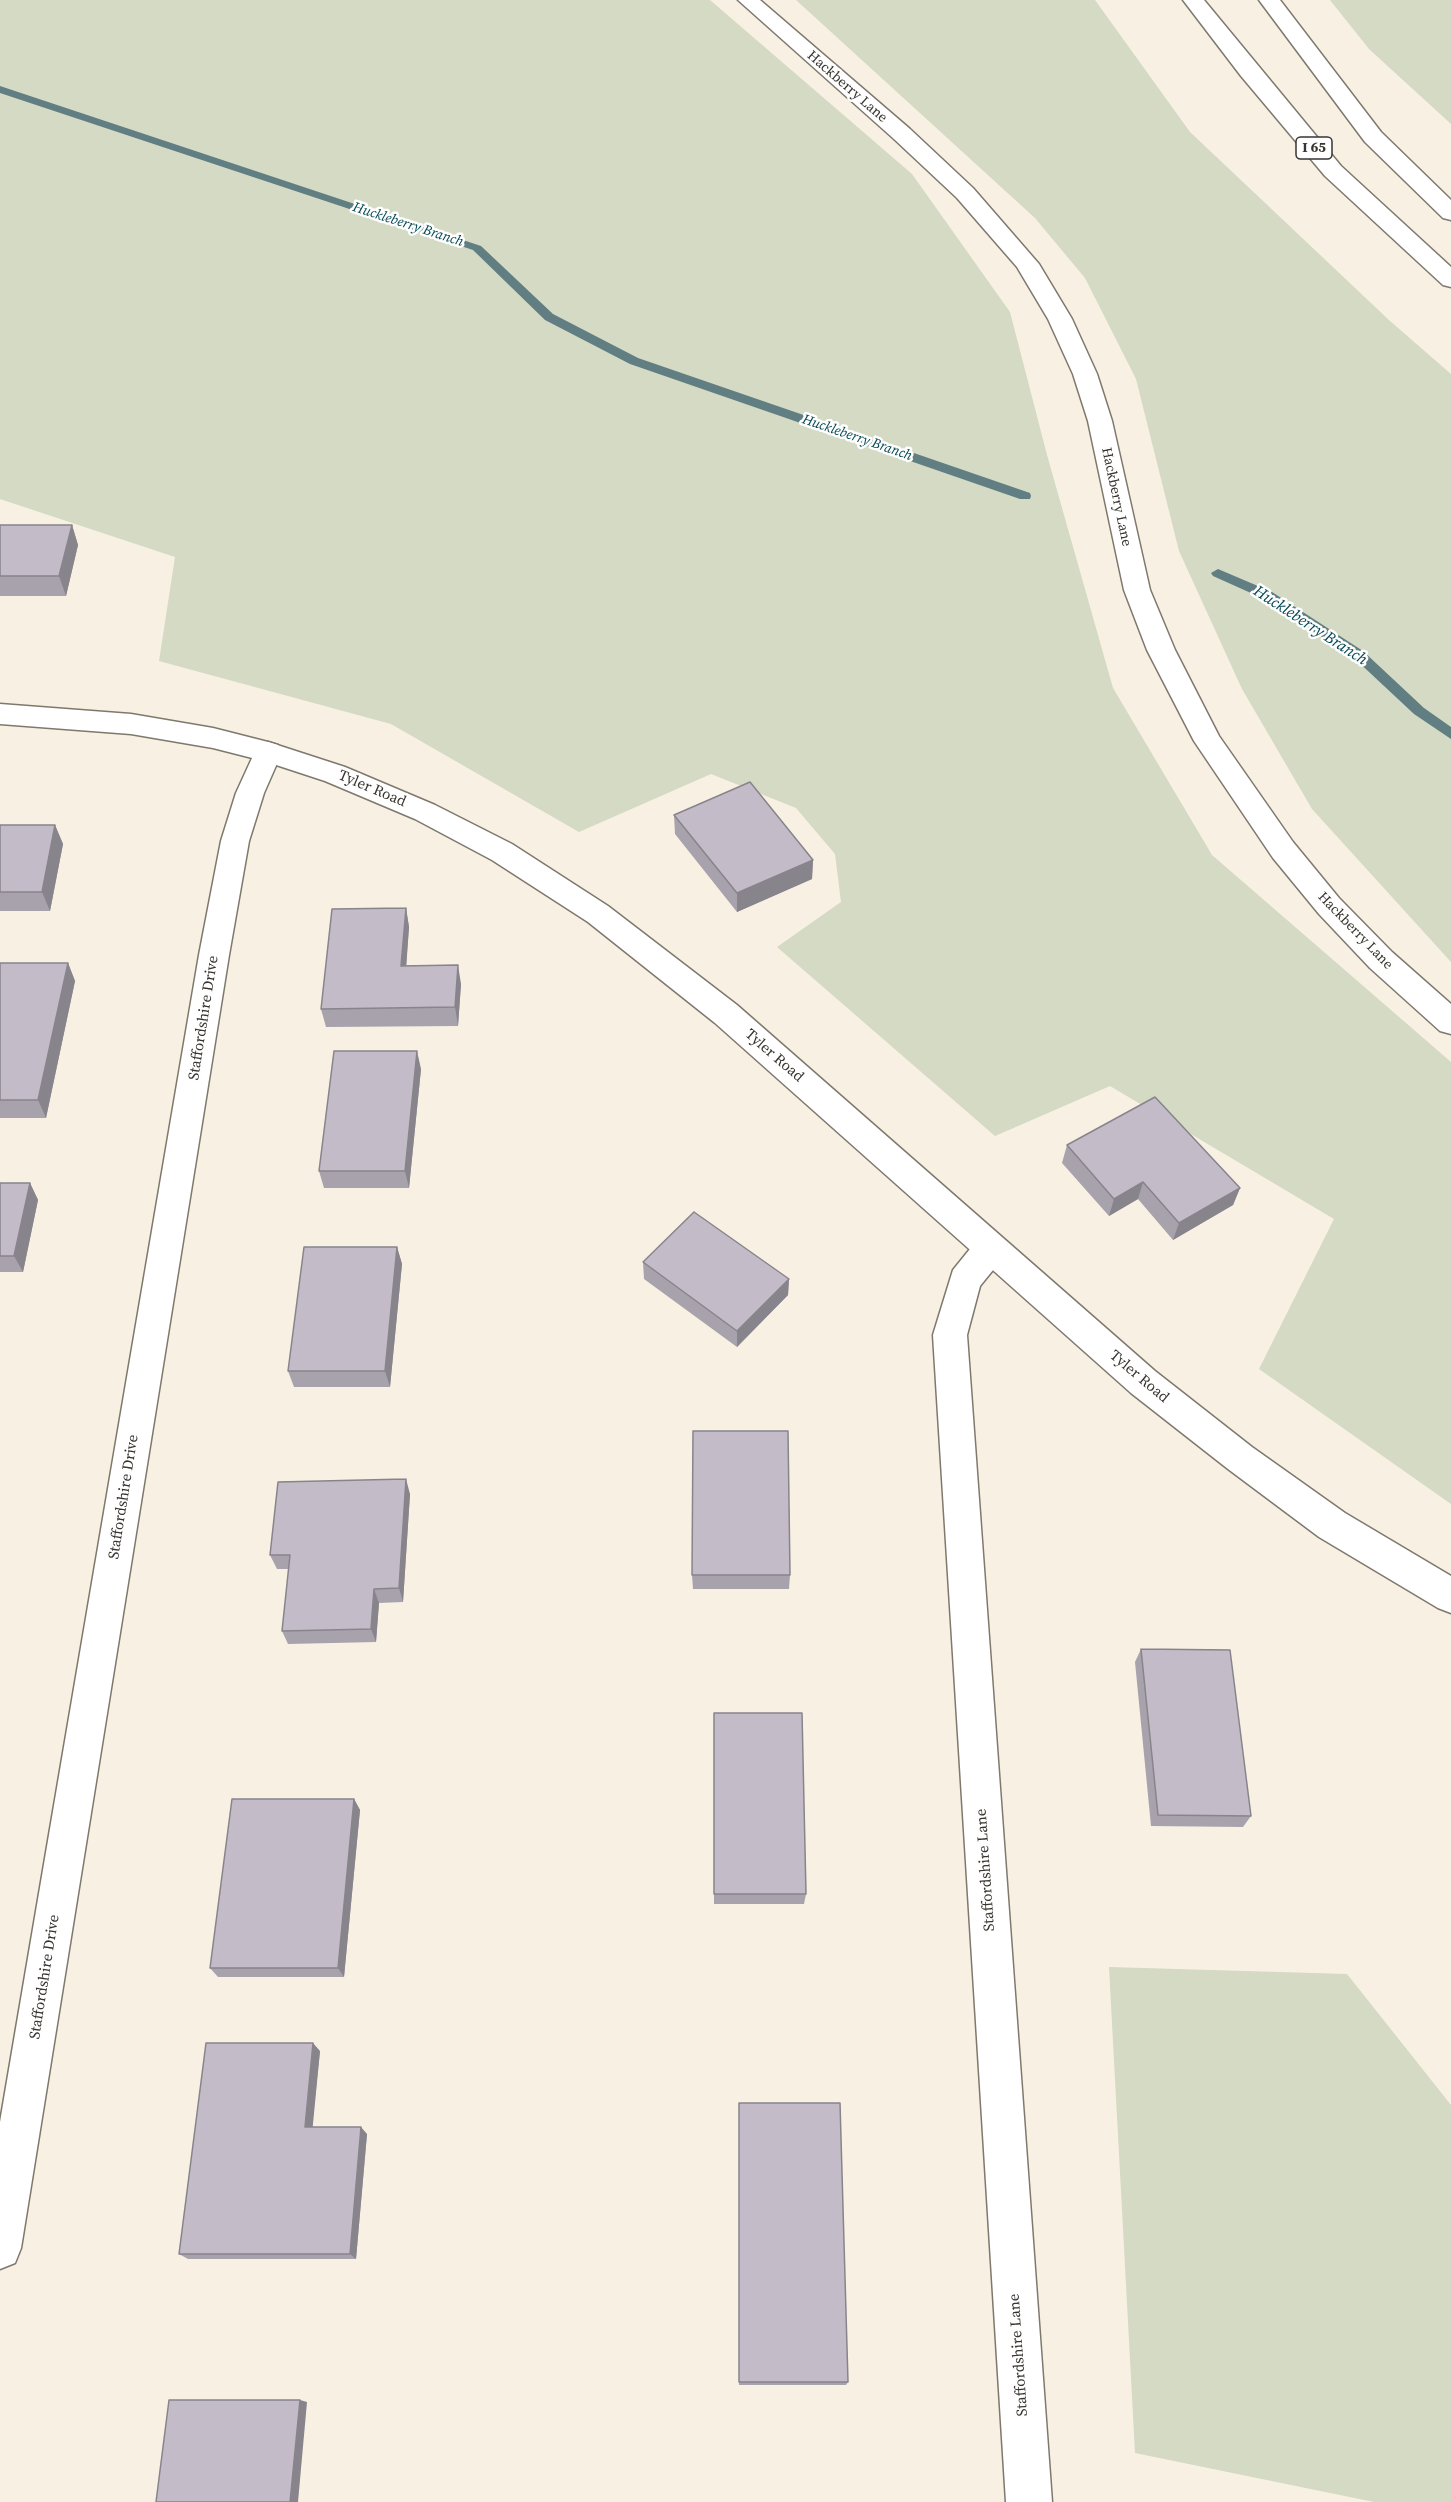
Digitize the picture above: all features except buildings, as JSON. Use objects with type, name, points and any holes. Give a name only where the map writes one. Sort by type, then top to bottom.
[{"type":"main road","name":"Hackberry Lane","points":[[747,0],[902,134],[965,193],[1027,264],[1060,319],[1085,374],[1100,421],[1137,590],[1161,650],[1208,741],[1283,850],[1329,906],[1380,960],[1451,1022]]},
{"type":"main road","name":"I 65","points":[[1193,0],[1333,171],[1451,280]]},
{"type":"main road","points":[[1269,0],[1373,137],[1451,213]]},
{"type":"main road","name":"Tyler Road","points":[[0,714],[131,724],[213,738],[268,752],[334,774],[425,812],[502,852],[598,914],[726,1014],[1143,1382],[1332,1526],[1451,1596]]},
{"type":"main road","name":"Staffordshire Drive","points":[[0,2243],[214,956],[236,841],[250,793],[268,752]]},
{"type":"main road","name":"Staffordshire Lane","points":[[990,1249],[965,1280],[950,1335],[1029,2502]]},
{"type":"green space","points":[[0,0],[710,0],[912,174],[1010,312],[1047,455],[1113,688],[1212,855],[1451,1062],[1451,1504],[1259,1369],[1334,1219],[1110,1086],[995,1136],[777,947],[841,902],[835,854],[796,808],[711,774],[579,832],[391,724],[159,661],[175,557],[0,499]]},
{"type":"green space","points":[[796,0],[1095,0],[1190,132],[1390,321],[1451,374],[1451,962],[1312,809],[1242,689],[1179,551],[1136,379],[1085,278],[1035,218]]},
{"type":"green space","points":[[1330,0],[1451,0],[1451,124],[1369,49]]},
{"type":"green space","points":[[1109,1967],[1347,1974],[1451,2105],[1451,2502],[1374,2502],[1135,2453]]},
{"type":"waterway","name":"Huckleberry Branch","points":[[0,89],[477,248],[549,317],[634,361],[1025,496]]},
{"type":"waterway","name":"Huckleberry Branch","points":[[1218,573],[1267,595],[1358,654],[1419,711],[1451,734]]}]
